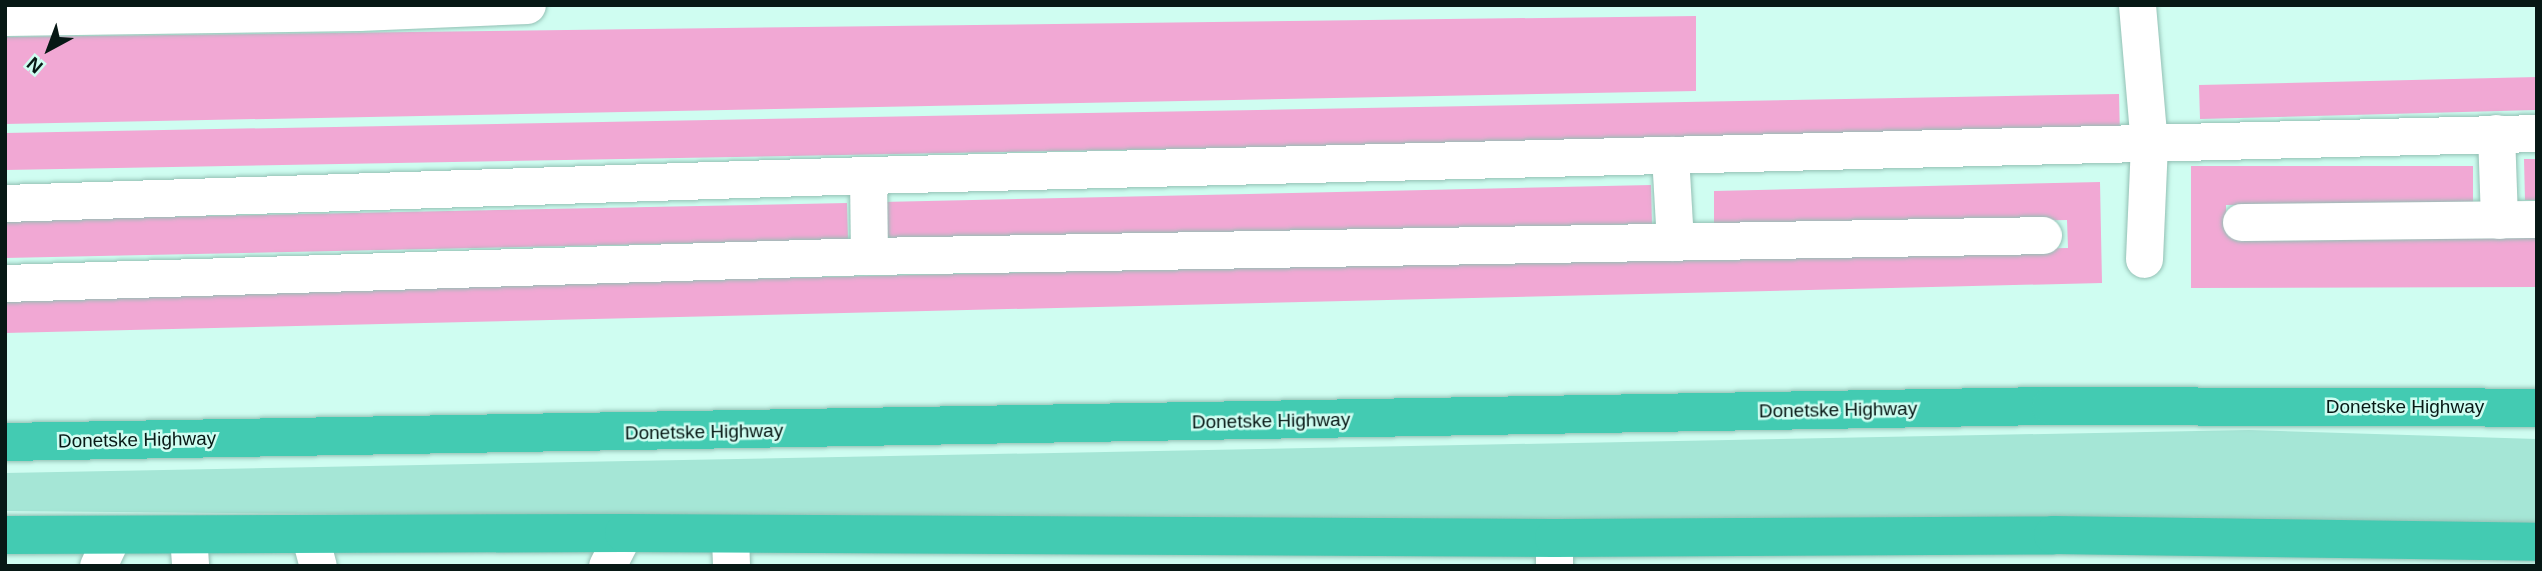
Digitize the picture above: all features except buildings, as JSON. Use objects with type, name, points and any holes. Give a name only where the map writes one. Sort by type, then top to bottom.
[{"type":"highway","name":"Donetske Highway","points":[[5,442],[2037,406],[2537,408]]},
{"type":"highway","points":[[5,535],[105,551],[615,549],[1554,552],[2053,535],[2537,542]]},
{"type":"street","points":[[5,17],[527,5]]},
{"type":"street","points":[[2137,5],[2149,144],[2144,259]]},
{"type":"street","points":[[5,203],[868,175],[2537,132]]},
{"type":"street","points":[[2496,133],[2499,220]]},
{"type":"street","points":[[1670,155],[1675,243]]},
{"type":"street","points":[[868,175],[869,256]]},
{"type":"street","points":[[2241,222],[2537,219]]},
{"type":"street","points":[[5,283],[869,256],[2043,235]]},
{"type":"green space","points":[[2249,430],[2537,439],[2537,534],[5,511],[5,473]]}]
